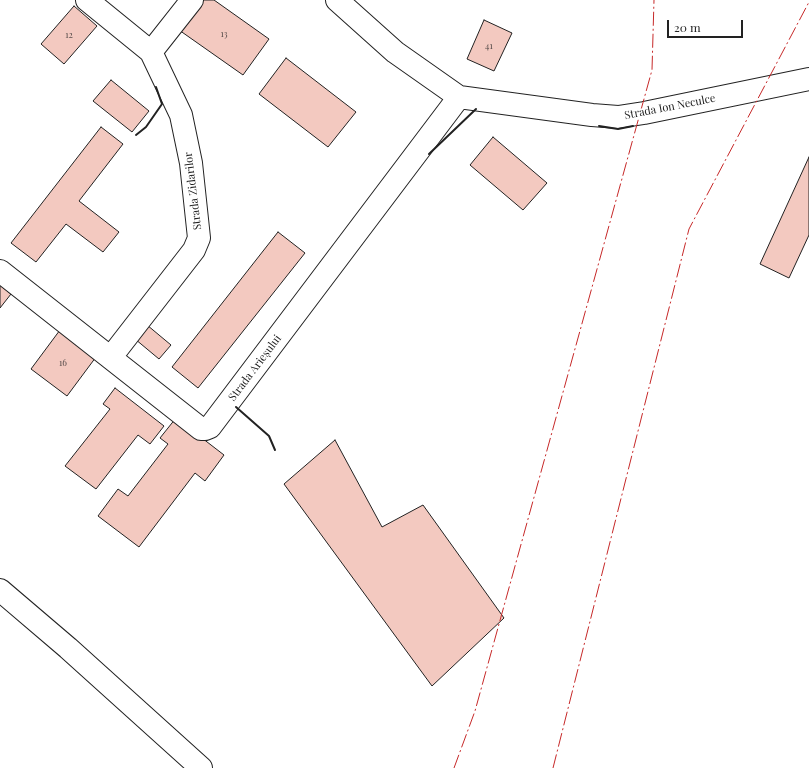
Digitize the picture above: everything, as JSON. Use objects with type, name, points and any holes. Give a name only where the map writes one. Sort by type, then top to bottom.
[{"type":"street","name":"Strada Zidarilor","points":[[86,0],[151,52],[181,115],[191,163],[199,238],[194,250],[111,357]]},
{"type":"street","points":[[151,52],[192,0]]},
{"type":"street","points":[[337,0],[395,52],[459,97]]},
{"type":"street","name":"Strada Ion Neculce","points":[[459,97],[592,115],[618,117],[809,79]]},
{"type":"street","name":"Strada Arieșului","points":[[0,270],[201,429],[205,430],[210,427],[459,97]]},
{"type":"street","points":[[0,590],[68,648],[201,768]]},
{"type":"building","points":[[200,0],[214,0],[269,39],[243,75],[179,30]]},
{"type":"building","points":[[74,6],[97,26],[64,64],[41,44]]},
{"type":"building","points":[[484,20],[512,33],[494,71],[467,59]]},
{"type":"building","points":[[286,58],[356,112],[328,147],[259,94]]},
{"type":"building","points":[[111,80],[149,111],[132,132],[93,101]]},
{"type":"building","points":[[101,127],[123,144],[79,201],[119,232],[103,252],[66,224],[36,262],[11,243]]},
{"type":"building","points":[[493,137],[547,183],[523,210],[470,165]]},
{"type":"building","points":[[809,157],[809,235],[789,278],[760,264]]},
{"type":"building","points":[[278,232],[305,253],[198,388],[172,367]]},
{"type":"building","points":[[0,285],[11,294],[0,308]]},
{"type":"building","points":[[147,325],[171,345],[159,359],[135,339]]},
{"type":"building","points":[[60,330],[96,357],[67,396],[31,369]]},
{"type":"building","points":[[115,388],[164,426],[150,444],[138,435],[96,489],[65,466],[110,409],[103,404]]},
{"type":"building","points":[[176,418],[224,455],[205,481],[195,473],[139,547],[98,516],[118,489],[128,496],[168,444],[160,438]]},
{"type":"building","points":[[335,440],[382,527],[423,505],[504,618],[432,686],[284,484]]},
{"type":"wall","points":[[136,135],[146,127],[162,104],[156,87]]},
{"type":"wall","points":[[429,154],[476,109]]},
{"type":"wall","points":[[599,126],[618,129],[633,126]]},
{"type":"wall","points":[[236,407],[269,436],[275,450]]},
{"type":"power","points":[[454,768],[475,711],[652,70],[654,0]]},
{"type":"power","points":[[553,768],[689,229],[809,2]]}]
